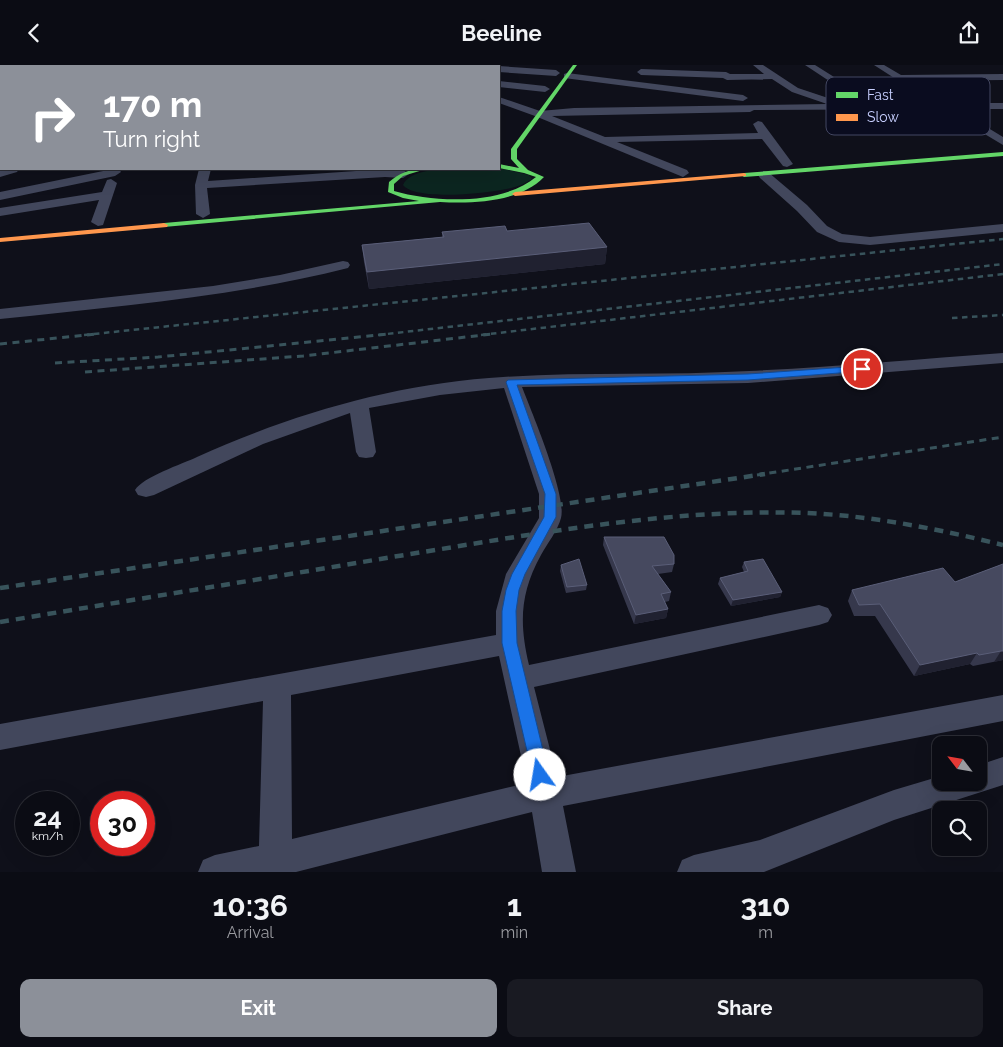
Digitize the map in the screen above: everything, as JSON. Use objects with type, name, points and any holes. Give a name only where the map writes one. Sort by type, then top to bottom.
[{"type":"main road","points":[[526,171],[516,162],[513,153],[545,89],[562,72],[575,65]]},
{"type":"main road","points":[[501,147],[534,112],[562,72]]},
{"type":"main road","points":[[500,166],[526,171],[541,177],[566,181],[596,182],[788,164],[1003,149]]},
{"type":"main road","points":[[0,239],[515,194],[1003,155]]},
{"type":"main road","points":[[376,190],[407,172]]},
{"type":"main road","points":[[515,194],[533,187],[539,183],[541,177]]},
{"type":"main road","points":[[390,183],[391,191],[398,195],[438,201]]},
{"type":"main road","points":[[0,231],[340,204],[361,197]]},
{"type":"street","points":[[720,65],[747,104],[765,136],[788,164]]},
{"type":"street","points":[[757,65],[795,90],[826,100]]},
{"type":"street","points":[[809,65],[828,77]]},
{"type":"street","points":[[878,65],[900,77]]},
{"type":"street","points":[[500,69],[562,72],[587,78],[747,104]]},
{"type":"street","points":[[587,78],[594,71],[604,71]]},
{"type":"street","points":[[629,72],[774,76]]},
{"type":"street","points":[[990,77],[1003,77]]},
{"type":"street","points":[[500,84],[545,89]]},
{"type":"street","points":[[500,100],[534,112],[683,173]]},
{"type":"street","points":[[534,112],[747,104],[826,106]]},
{"type":"street","points":[[990,107],[1003,107]]},
{"type":"street","points":[[990,134],[1003,142]]},
{"type":"street","points":[[602,139],[765,136]]},
{"type":"street","points":[[0,196],[117,170]]},
{"type":"street","points":[[98,222],[117,170]]},
{"type":"street","points":[[203,214],[201,185],[205,170]]},
{"type":"street","points":[[201,185],[407,172]]},
{"type":"street","points":[[46,174],[58,183]]},
{"type":"street","points":[[764,175],[802,208],[822,229],[839,238],[870,241],[1003,228]]},
{"type":"street","points":[[0,212],[107,195]]},
{"type":"street","points":[[0,313],[213,291],[280,280],[343,265]]},
{"type":"street","points":[[146,490],[237,447],[276,431],[359,405],[421,392],[511,382],[748,377],[1003,359]]},
{"type":"street","points":[[511,382],[550,494],[550,517],[518,574],[512,590],[509,611],[510,643],[545,794],[559,872]]},
{"type":"street","points":[[359,405],[366,452]]},
{"type":"street","points":[[518,679],[819,615]]},
{"type":"street","points":[[0,737],[510,643]]},
{"type":"street","points":[[275,866],[278,686]]},
{"type":"street","points":[[215,872],[275,866],[545,794],[1003,708]]},
{"type":"street","points":[[988,776],[1003,771]]},
{"type":"street","points":[[694,872],[760,857],[894,805],[940,791]]},
{"type":"green space","points":[[500,168],[529,175],[532,179],[508,189],[458,195],[440,195],[411,190],[403,185],[410,177],[433,170],[500,170]]},
{"type":"building","points":[[589,223],[607,247],[367,272],[362,245],[444,237],[442,232],[505,226],[507,231]]},
{"type":"building","points":[[604,537],[664,537],[674,555],[674,564],[652,566],[671,592],[661,594],[668,609],[636,615]]},
{"type":"building","points":[[579,559],[587,585],[567,587],[561,565]]},
{"type":"building","points":[[763,559],[782,592],[733,600],[720,578],[748,571],[744,562]]},
{"type":"building","points":[[1003,564],[1003,651],[979,655],[977,653],[920,665],[880,604],[859,605],[852,590],[943,568],[955,582]]},
{"type":"railway","points":[[84,335],[1003,239]]},
{"type":"railway","points":[[378,335],[1003,264]]},
{"type":"railway","points":[[481,335],[1003,274]]},
{"type":"railway","points":[[952,318],[1003,315]]},
{"type":"railway","points":[[0,344],[96,334]]},
{"type":"railway","points":[[55,363],[158,357],[389,334]]},
{"type":"railway","points":[[85,372],[303,356],[492,334]]},
{"type":"railway","points":[[757,475],[1003,437]]},
{"type":"railway","points":[[0,588],[765,474]]},
{"type":"railway","points":[[0,622],[547,532],[651,519],[702,515],[807,513],[857,517],[930,529],[1003,545]]},
{"type":"traffic: fast","points":[[526,171],[514,159],[514,149],[575,65]]},
{"type":"traffic: fast","points":[[744,175],[1003,154]]},
{"type":"traffic: fast","points":[[419,170],[401,175],[391,183],[391,192],[406,197],[446,201],[492,198],[529,186],[541,177],[526,171],[500,166]]},
{"type":"traffic: fast","points":[[164,225],[438,201]]},
{"type":"traffic: slow","points":[[515,194],[744,175]]},
{"type":"traffic: slow","points":[[0,240],[164,225]]},
{"type":"route","points":[[540,775],[510,643],[509,611],[512,590],[518,574],[534,549],[550,517],[550,494],[511,382],[748,377],[862,369]]}]
